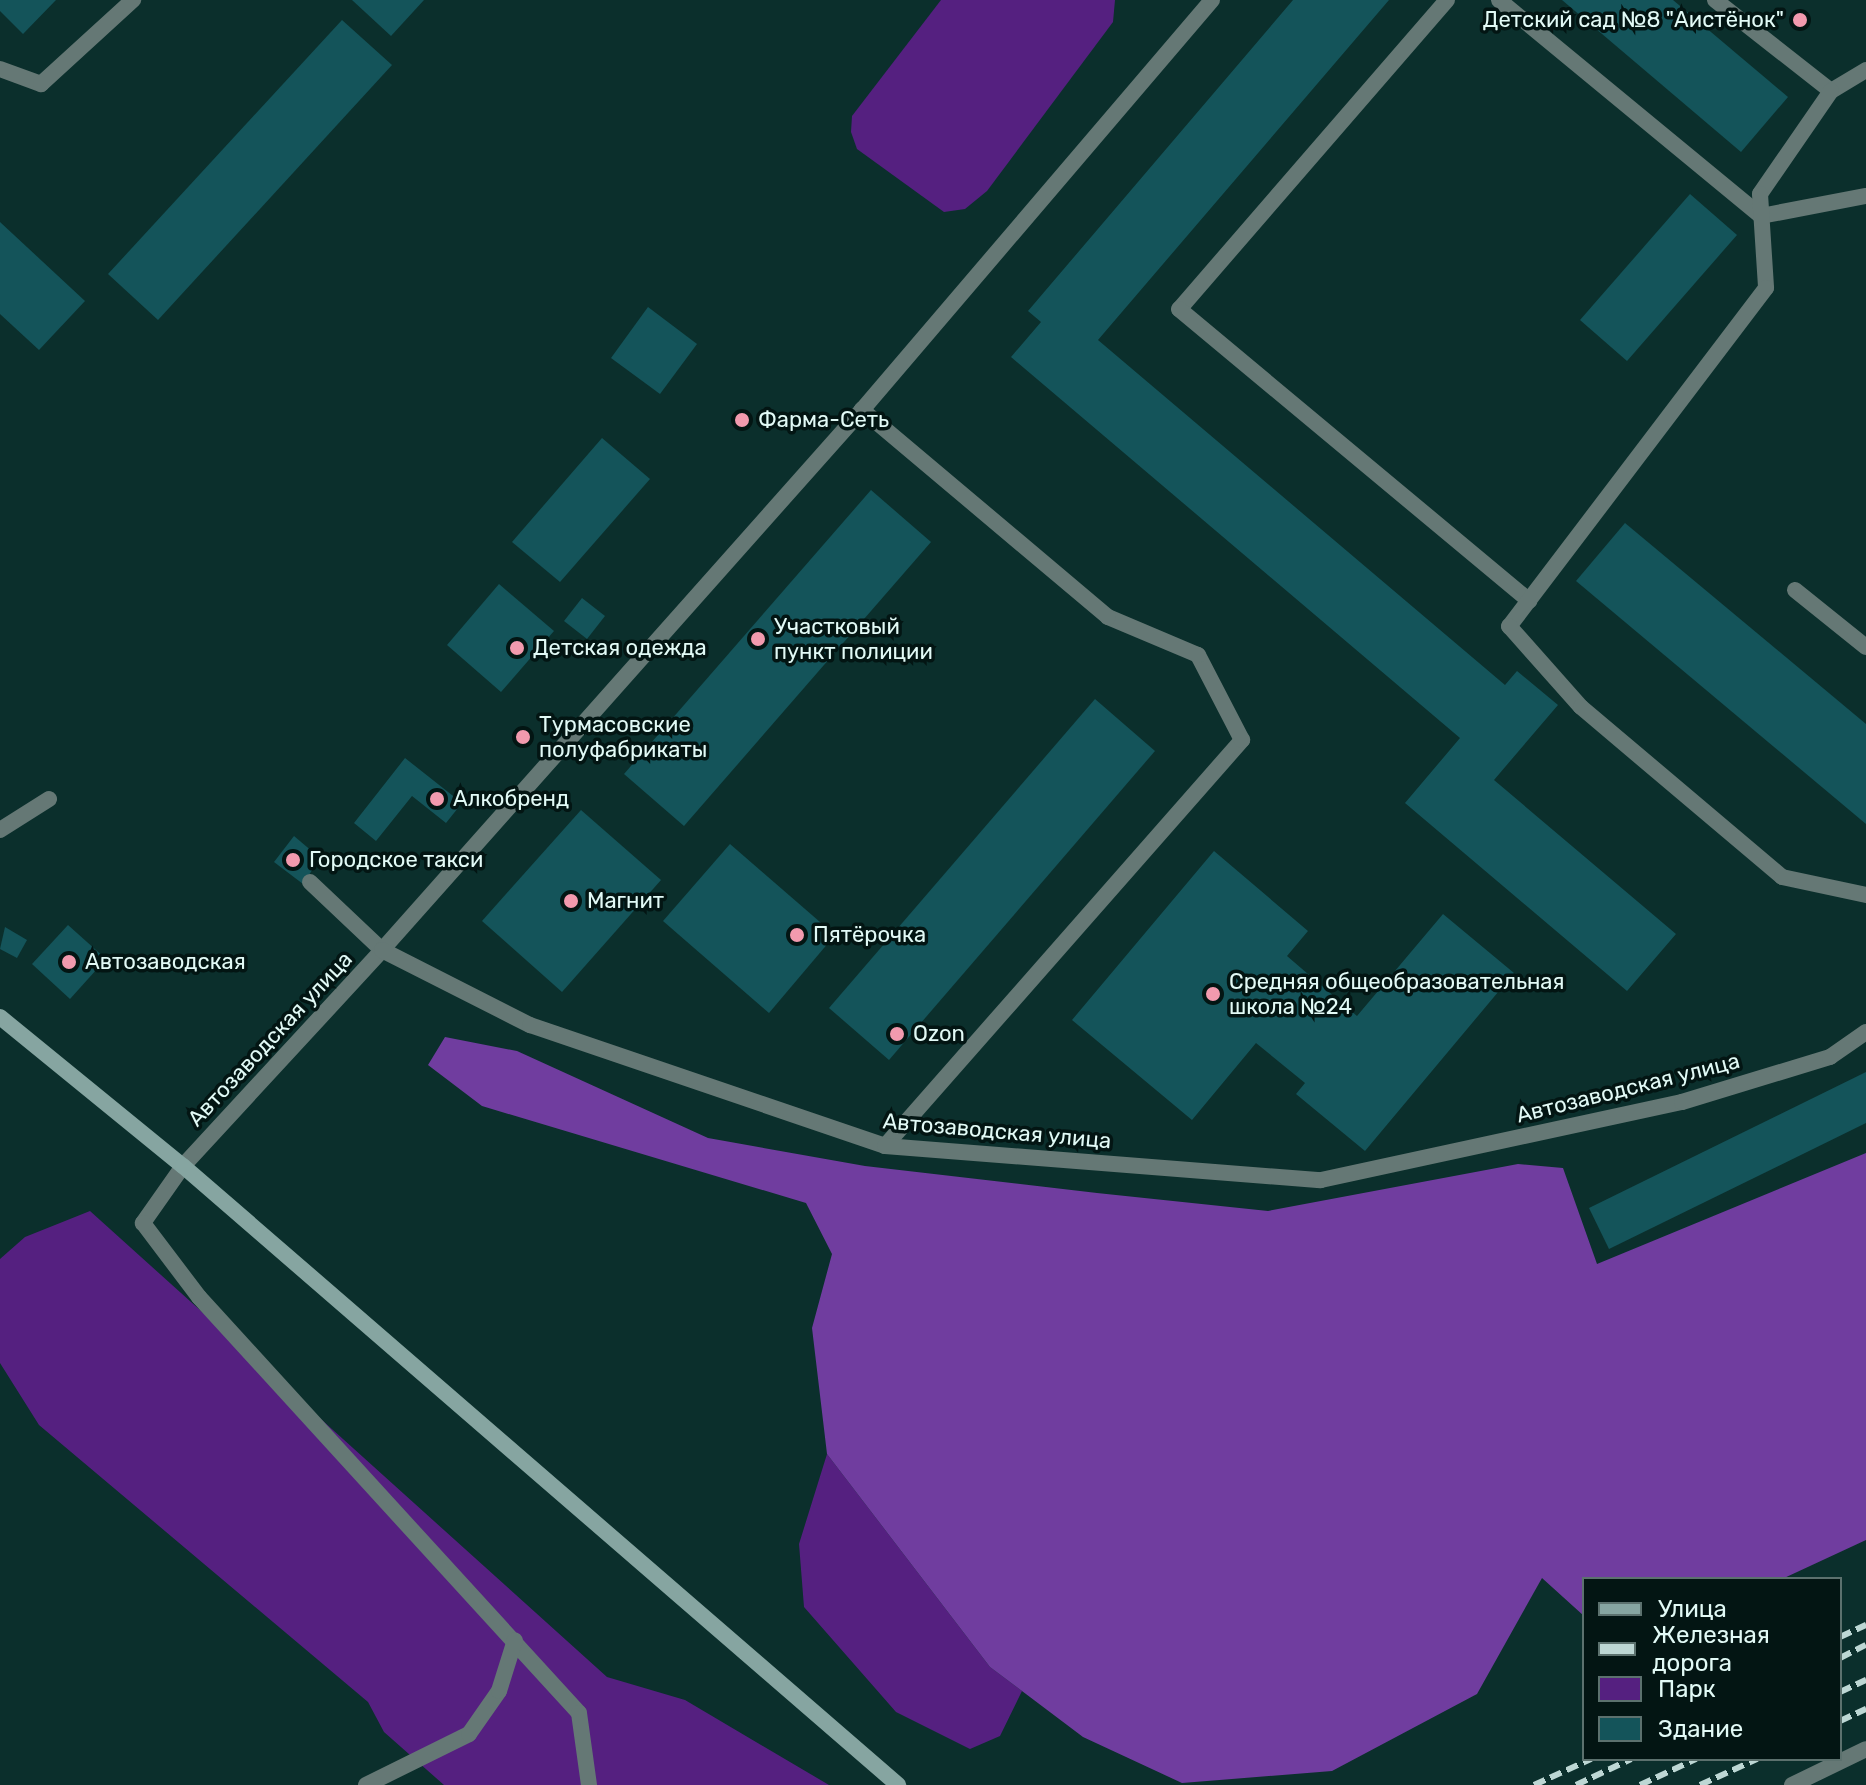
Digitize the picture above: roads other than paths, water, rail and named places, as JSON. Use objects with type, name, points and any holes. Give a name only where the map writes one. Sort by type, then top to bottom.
[{"type":"main road","points":[[0,1017],[183,1166],[898,1785]]},
{"type":"street","points":[[0,69],[41,84],[133,0]]},
{"type":"street","points":[[310,882],[382,950],[862,410],[1212,0]]},
{"type":"street","points":[[1447,0],[1179,309],[1529,601]]},
{"type":"street","points":[[1499,0],[1761,216]]},
{"type":"street","points":[[1715,0],[1831,91]]},
{"type":"street","points":[[1866,70],[1831,91],[1760,194],[1766,288],[1509,626],[1581,707],[1782,877],[1866,895]]},
{"type":"street","points":[[1761,216],[1866,196]]},
{"type":"street","points":[[862,410],[1108,617],[1198,655],[1242,740],[885,1146]]},
{"type":"street","points":[[1795,590],[1866,647]]},
{"type":"street","points":[[0,830],[49,799]]},
{"type":"street","name":"Автозаводская улица","points":[[515,1640],[199,1297],[143,1223],[183,1166],[382,950],[530,1025],[885,1146],[1321,1180],[1682,1102],[1830,1057],[1866,1032]]},
{"type":"street","points":[[515,1640],[579,1713],[594,1781]]},
{"type":"street","points":[[366,1785],[469,1734],[499,1691],[515,1640]]},
{"type":"street","points":[[1842,1761],[1866,1749]]},
{"type":"street","points":[[1792,1785],[1841,1761]]},
{"type":"railway","points":[[1842,1636],[1866,1625]]},
{"type":"railway","points":[[1842,1657],[1866,1645]]},
{"type":"railway","points":[[1842,1691],[1866,1680]]},
{"type":"railway","points":[[1842,1720],[1866,1709]]},
{"type":"railway","points":[[1534,1785],[1587,1761]]},
{"type":"railway","points":[[1576,1785],[1627,1761]]},
{"type":"railway","points":[[1640,1785],[1692,1761]]},
{"type":"railway","points":[[1700,1785],[1753,1761]]},
{"type":"place","name":"Детский сад №8 \"Аистёнок\"","points":[[1800,20]]},
{"type":"place","name":"Фарма-Сеть","points":[[742,420]]},
{"type":"place","name":"Участковый пункт полиции","points":[[758,639]]},
{"type":"place","name":"Детская одежда","points":[[517,648]]},
{"type":"place","name":"Турмасовские полуфабрикаты","points":[[523,737]]},
{"type":"place","name":"Алкобренд","points":[[437,799]]},
{"type":"place","name":"Городское такси","points":[[293,860]]},
{"type":"place","name":"Магнит","points":[[571,901]]},
{"type":"place","name":"Пятёрочка","points":[[797,935]]},
{"type":"place","name":"Автозаводская","points":[[69,962]]},
{"type":"place","name":"Средняя общеобразовательная школа №24","points":[[1213,994]]},
{"type":"place","name":"Ozon","points":[[897,1034]]}]
